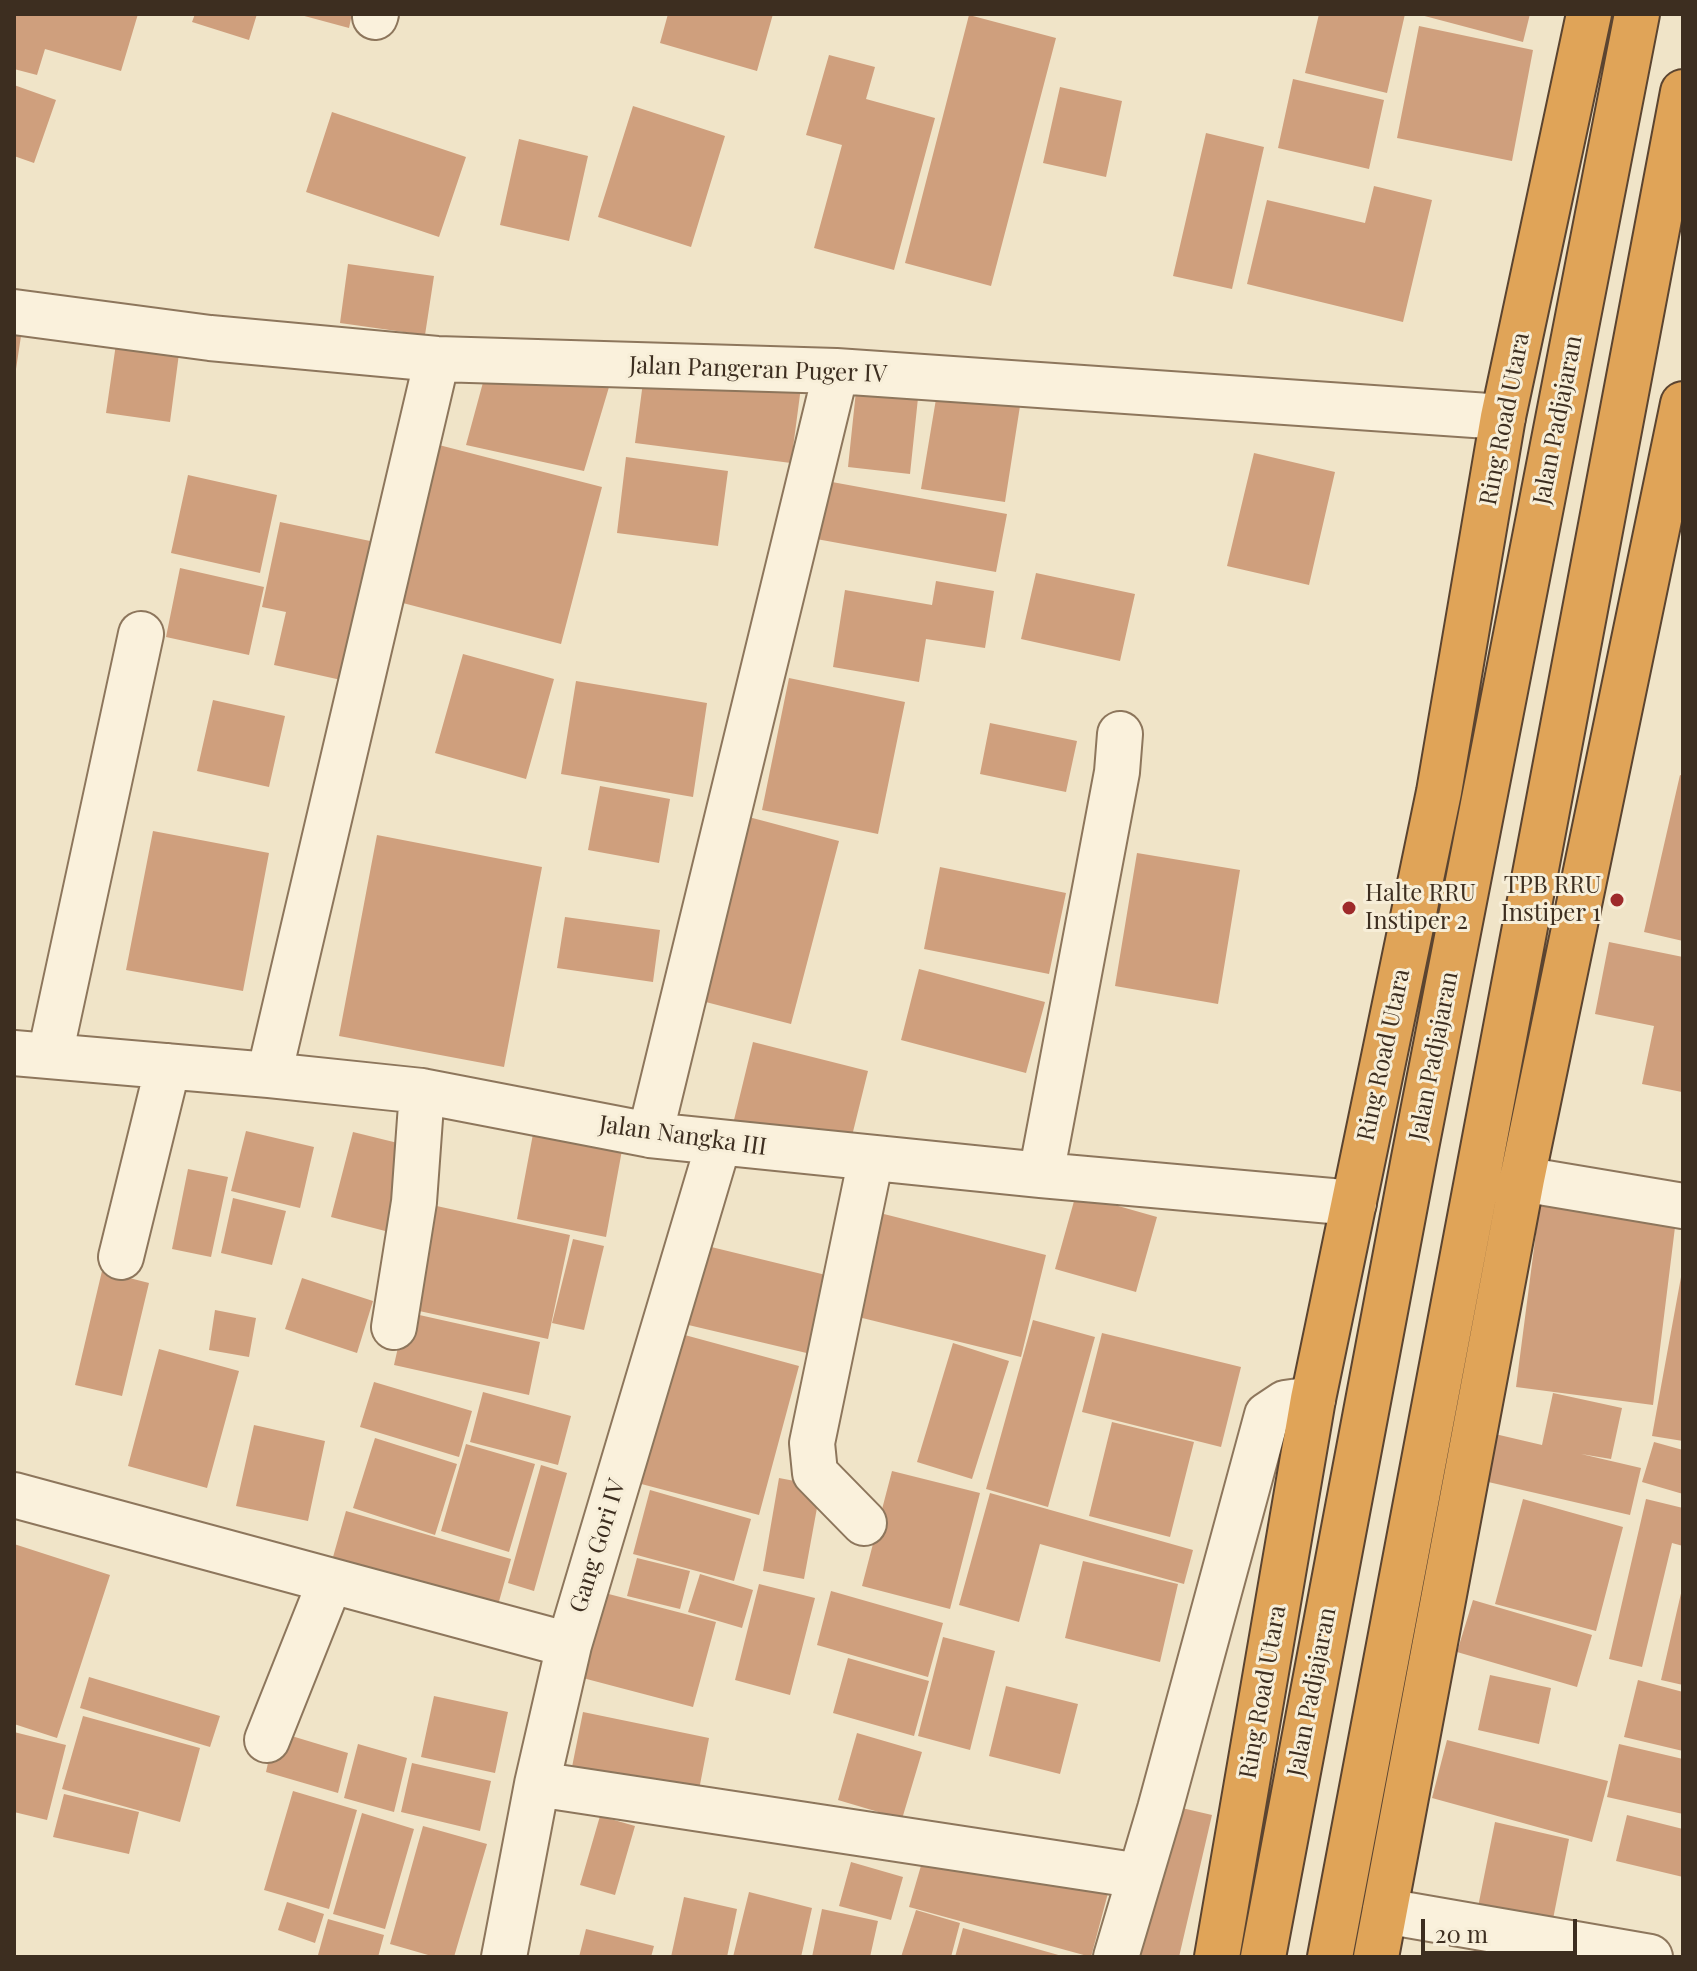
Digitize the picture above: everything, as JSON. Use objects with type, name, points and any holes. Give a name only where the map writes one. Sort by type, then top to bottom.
[{"type":"highway","name":"Ring Road Utara","points":[[1217,1957],[1313,1399],[1439,792],[1503,417],[1589,14]]},
{"type":"highway","name":"Jalan Padjajaran","points":[[1266,1941],[1637,14]]},
{"type":"highway","points":[[1266,1941],[1332,1946],[1683,92]]},
{"type":"highway","points":[[1376,1957],[1522,1179],[1683,404]]},
{"type":"highway","points":[[1439,792],[1484,805]]},
{"type":"highway","points":[[1291,1802],[1356,1814]]},
{"type":"street","name":"Jalan Pangeran Puger IV","points":[[14,312],[210,338],[437,359],[836,371],[1503,417]]},
{"type":"street","points":[[269,1075],[437,359]]},
{"type":"street","points":[[650,1135],[836,371]]},
{"type":"street","points":[[32,1054],[141,634]]},
{"type":"street","points":[[1041,1175],[1117,772],[1120,734]]},
{"type":"street","name":"Jalan Nangka III","points":[[32,1054],[422,1091],[650,1135],[1354,1203]]},
{"type":"street","points":[[121,1257],[168,1066]]},
{"type":"street","points":[[394,1327],[414,1202],[422,1091]]},
{"type":"street","name":"Gang Gori IV","points":[[504,1957],[537,1784],[569,1645],[719,1142]]},
{"type":"street","points":[[864,1523],[815,1473],[812,1443],[871,1158]]},
{"type":"street","points":[[1522,1179],[1683,1206]]},
{"type":"street","points":[[1116,1957],[1267,1415],[1285,1403],[1313,1399]]},
{"type":"street","points":[[14,1495],[569,1645]]},
{"type":"street","points":[[267,1740],[330,1582]]},
{"type":"street","points":[[537,1784],[1140,1876]]},
{"type":"street","points":[[1385,1911],[1649,1957]]},
{"type":"building","points":[[14,14],[138,14],[121,71],[45,49],[37,75],[14,69]]},
{"type":"building","points":[[195,14],[257,14],[249,40],[192,22]]},
{"type":"building","points":[[297,14],[352,14],[349,28]]},
{"type":"building","points":[[668,14],[773,14],[757,71],[660,43]]},
{"type":"building","points":[[1319,14],[1405,14],[1387,93],[1305,73]]},
{"type":"building","points":[[1417,14],[1530,14],[1523,42]]},
{"type":"building","points":[[969,15],[1056,38],[991,286],[905,263]]},
{"type":"building","points":[[1419,26],[1533,50],[1512,161],[1397,138]]},
{"type":"building","points":[[829,55],[875,67],[866,99],[935,118],[894,270],[814,248],[842,145],[806,135]]},
{"type":"building","points":[[1293,79],[1384,100],[1369,169],[1278,148]]},
{"type":"building","points":[[14,85],[56,100],[34,163],[14,156]]},
{"type":"building","points":[[1060,87],[1122,101],[1106,177],[1043,163]]},
{"type":"building","points":[[633,106],[725,136],[691,247],[598,217]]},
{"type":"building","points":[[332,112],[466,157],[439,237],[306,192]]},
{"type":"building","points":[[1206,133],[1264,147],[1232,289],[1173,276]]},
{"type":"building","points":[[519,139],[588,156],[569,241],[500,225]]},
{"type":"building","points":[[1374,186],[1432,200],[1403,322],[1247,284],[1267,200],[1365,223]]},
{"type":"building","points":[[348,264],[434,276],[425,335],[340,323]]},
{"type":"building","points":[[14,321],[23,323],[16,369],[14,369]]},
{"type":"building","points":[[117,337],[180,346],[170,422],[106,413]]},
{"type":"building","points":[[488,364],[612,377],[584,471],[466,445]]},
{"type":"building","points":[[645,367],[801,387],[791,463],[635,443]]},
{"type":"building","points":[[856,391],[918,398],[910,474],[848,467]]},
{"type":"building","points":[[937,393],[1020,406],[1005,502],[921,489]]},
{"type":"building","points":[[439,445],[602,487],[561,644],[399,602]]},
{"type":"building","points":[[1254,453],[1335,472],[1309,585],[1227,566]]},
{"type":"building","points":[[626,457],[728,471],[718,546],[617,533]]},
{"type":"building","points":[[188,475],[277,495],[260,573],[171,553]]},
{"type":"building","points":[[821,480],[1007,514],[996,572],[811,538]]},
{"type":"building","points":[[280,522],[389,545],[359,684],[274,665],[286,612],[262,607]]},
{"type":"building","points":[[180,568],[264,587],[249,655],[166,637]]},
{"type":"building","points":[[1036,573],[1135,594],[1120,661],[1021,639]]},
{"type":"building","points":[[936,581],[994,591],[985,648],[926,639],[919,682],[833,667],[845,590],[932,605]]},
{"type":"building","points":[[463,654],[554,679],[526,779],[435,753]]},
{"type":"building","points":[[789,678],[905,702],[878,834],[762,810]]},
{"type":"building","points":[[576,681],[707,703],[693,797],[561,774]]},
{"type":"building","points":[[213,700],[285,716],[269,787],[197,771]]},
{"type":"building","points":[[990,723],[1077,741],[1066,792],[980,774]]},
{"type":"building","points":[[1680,775],[1683,776],[1683,941],[1644,932]]},
{"type":"building","points":[[600,786],[670,799],[659,863],[588,850]]},
{"type":"building","points":[[745,816],[839,841],[791,1024],[698,1000]]},
{"type":"building","points":[[153,831],[269,853],[243,991],[126,970]]},
{"type":"building","points":[[377,835],[542,867],[504,1067],[339,1036]]},
{"type":"building","points":[[1137,853],[1240,870],[1218,1004],[1115,986]]},
{"type":"building","points":[[940,867],[1066,893],[1049,974],[924,949]]},
{"type":"building","points":[[565,917],[660,930],[653,982],[557,968]]},
{"type":"building","points":[[1609,942],[1683,957],[1682,1092],[1642,1084],[1654,1026],[1595,1014]]},
{"type":"building","points":[[919,969],[1045,1002],[1026,1073],[901,1040]]},
{"type":"building","points":[[753,1042],[868,1071],[848,1152],[733,1124]]},
{"type":"building","points":[[536,1118],[625,1134],[606,1237],[517,1219]]},
{"type":"building","points":[[246,1131],[314,1147],[300,1208],[231,1191]]},
{"type":"building","points":[[353,1132],[414,1147],[393,1233],[331,1217]]},
{"type":"building","points":[[188,1169],[228,1177],[211,1257],[172,1249]]},
{"type":"building","points":[[1076,1194],[1157,1217],[1136,1292],[1055,1269]]},
{"type":"building","points":[[1541,1194],[1677,1211],[1653,1405],[1516,1387]]},
{"type":"building","points":[[233,1198],[286,1211],[272,1265],[221,1253]]},
{"type":"building","points":[[432,1205],[570,1235],[548,1339],[410,1309]]},
{"type":"building","points":[[872,1211],[1046,1255],[1021,1357],[846,1314]]},
{"type":"building","points":[[573,1239],[604,1246],[584,1330],[552,1323]]},
{"type":"building","points":[[699,1244],[834,1277],[815,1355],[680,1323]]},
{"type":"building","points":[[102,1271],[149,1283],[122,1396],[75,1385]]},
{"type":"building","points":[[302,1278],[373,1301],[357,1353],[285,1329]]},
{"type":"building","points":[[1683,1278],[1683,1441],[1652,1436]]},
{"type":"building","points":[[215,1310],[256,1318],[249,1357],[209,1350]]},
{"type":"building","points":[[406,1312],[540,1342],[529,1395],[394,1365]]},
{"type":"building","points":[[1033,1320],[1095,1337],[1048,1507],[986,1489]]},
{"type":"building","points":[[670,1331],[799,1366],[759,1515],[630,1481]]},
{"type":"building","points":[[1102,1333],[1241,1367],[1221,1447],[1082,1412]]},
{"type":"building","points":[[953,1343],[1009,1361],[972,1479],[917,1462]]},
{"type":"building","points":[[159,1349],[239,1371],[207,1488],[128,1466]]},
{"type":"building","points":[[374,1382],[472,1411],[459,1457],[360,1427]]},
{"type":"building","points":[[483,1392],[571,1416],[558,1465],[470,1442]]},
{"type":"building","points":[[1553,1393],[1622,1408],[1611,1459],[1581,1454],[1641,1468],[1630,1515],[1484,1481],[1495,1434],[1542,1445]]},
{"type":"building","points":[[1112,1422],[1194,1442],[1170,1537],[1089,1516]]},
{"type":"building","points":[[254,1425],[325,1441],[308,1521],[236,1506]]},
{"type":"building","points":[[375,1438],[457,1464],[435,1535],[353,1508]]},
{"type":"building","points":[[1654,1442],[1683,1450],[1683,1494],[1642,1482]]},
{"type":"building","points":[[466,1444],[535,1464],[509,1552],[441,1531]]},
{"type":"building","points":[[541,1465],[567,1473],[534,1591],[508,1583]]},
{"type":"building","points":[[892,1471],[980,1493],[950,1609],[862,1586]]},
{"type":"building","points":[[779,1478],[821,1486],[804,1579],[763,1571]]},
{"type":"building","points":[[650,1490],[751,1519],[734,1581],[633,1554]]},
{"type":"building","points":[[990,1493],[1193,1550],[1184,1584],[1040,1544],[1019,1622],[959,1605]]},
{"type":"building","points":[[1523,1499],[1623,1527],[1596,1631],[1495,1604]]},
{"type":"building","points":[[1646,1499],[1683,1508],[1683,1546],[1672,1543],[1642,1667],[1609,1659]]},
{"type":"building","points":[[346,1511],[511,1559],[498,1605],[333,1557]]},
{"type":"building","points":[[14,1544],[110,1575],[57,1738],[14,1724]]},
{"type":"building","points":[[637,1558],[690,1571],[680,1609],[627,1596]]},
{"type":"building","points":[[1083,1561],[1178,1584],[1160,1662],[1065,1638]]},
{"type":"building","points":[[700,1574],[753,1590],[742,1628],[688,1612]]},
{"type":"building","points":[[759,1584],[815,1598],[790,1695],[735,1680]]},
{"type":"building","points":[[1683,1589],[1683,1685],[1661,1680]]},
{"type":"building","points":[[831,1591],[943,1623],[928,1677],[817,1645]]},
{"type":"building","points":[[601,1592],[716,1622],[693,1707],[579,1677]]},
{"type":"building","points":[[1473,1600],[1592,1635],[1577,1687],[1457,1652]]},
{"type":"building","points":[[943,1637],[995,1651],[970,1750],[918,1736]]},
{"type":"building","points":[[848,1658],[929,1681],[914,1736],[833,1713]]},
{"type":"building","points":[[1490,1675],[1551,1688],[1539,1744],[1478,1730]]},
{"type":"building","points":[[89,1677],[220,1716],[210,1747],[80,1708]]},
{"type":"building","points":[[1638,1680],[1683,1692],[1683,1751],[1624,1737]]},
{"type":"building","points":[[1006,1686],[1078,1704],[1060,1774],[989,1756]]},
{"type":"building","points":[[434,1696],[508,1712],[495,1773],[421,1757]]},
{"type":"building","points":[[583,1712],[709,1738],[698,1795],[572,1767]]},
{"type":"building","points":[[83,1716],[200,1748],[180,1822],[62,1789]]},
{"type":"building","points":[[275,1731],[348,1753],[338,1793],[266,1772]]},
{"type":"building","points":[[14,1732],[66,1745],[47,1820],[14,1812]]},
{"type":"building","points":[[857,1733],[922,1752],[902,1819],[838,1800]]},
{"type":"building","points":[[1447,1740],[1608,1781],[1592,1842],[1432,1798]]},
{"type":"building","points":[[358,1744],[407,1758],[394,1812],[344,1798]]},
{"type":"building","points":[[1619,1744],[1683,1759],[1683,1814],[1607,1797]]},
{"type":"building","points":[[412,1763],[491,1781],[480,1831],[401,1812]]},
{"type":"building","points":[[293,1791],[357,1810],[329,1909],[264,1890]]},
{"type":"building","points":[[64,1794],[139,1812],[129,1854],[53,1837]]},
{"type":"building","points":[[1169,1805],[1212,1815],[1179,1957],[1133,1957]]},
{"type":"building","points":[[362,1813],[414,1829],[385,1929],[333,1914]]},
{"type":"building","points":[[1627,1815],[1683,1829],[1683,1877],[1616,1861]]},
{"type":"building","points":[[600,1816],[635,1826],[615,1895],[580,1885]]},
{"type":"building","points":[[1495,1822],[1569,1839],[1552,1924],[1478,1907]]},
{"type":"building","points":[[423,1826],[487,1844],[454,1957],[435,1957],[390,1944]]},
{"type":"building","points":[[927,1845],[1108,1893],[1091,1957],[909,1907]]},
{"type":"building","points":[[851,1862],[903,1877],[891,1920],[839,1906]]},
{"type":"building","points":[[749,1892],[812,1908],[801,1957],[733,1957]]},
{"type":"building","points":[[684,1897],[737,1909],[727,1957],[671,1957]]},
{"type":"building","points":[[287,1902],[324,1914],[315,1943],[278,1930]]},
{"type":"building","points":[[822,1909],[878,1921],[870,1957],[812,1957]]},
{"type":"building","points":[[916,1910],[960,1923],[951,1957],[901,1957]]},
{"type":"building","points":[[328,1919],[384,1935],[378,1957],[318,1955]]},
{"type":"building","points":[[963,1928],[1062,1956],[1062,1957],[955,1957]]},
{"type":"building","points":[[586,1929],[654,1946],[651,1957],[579,1957]]},
{"type":"place","name":"TPB RRU Instiper 1","points":[[1617,900]]},
{"type":"place","name":"Halte RRU Instiper 2","points":[[1349,908]]}]
